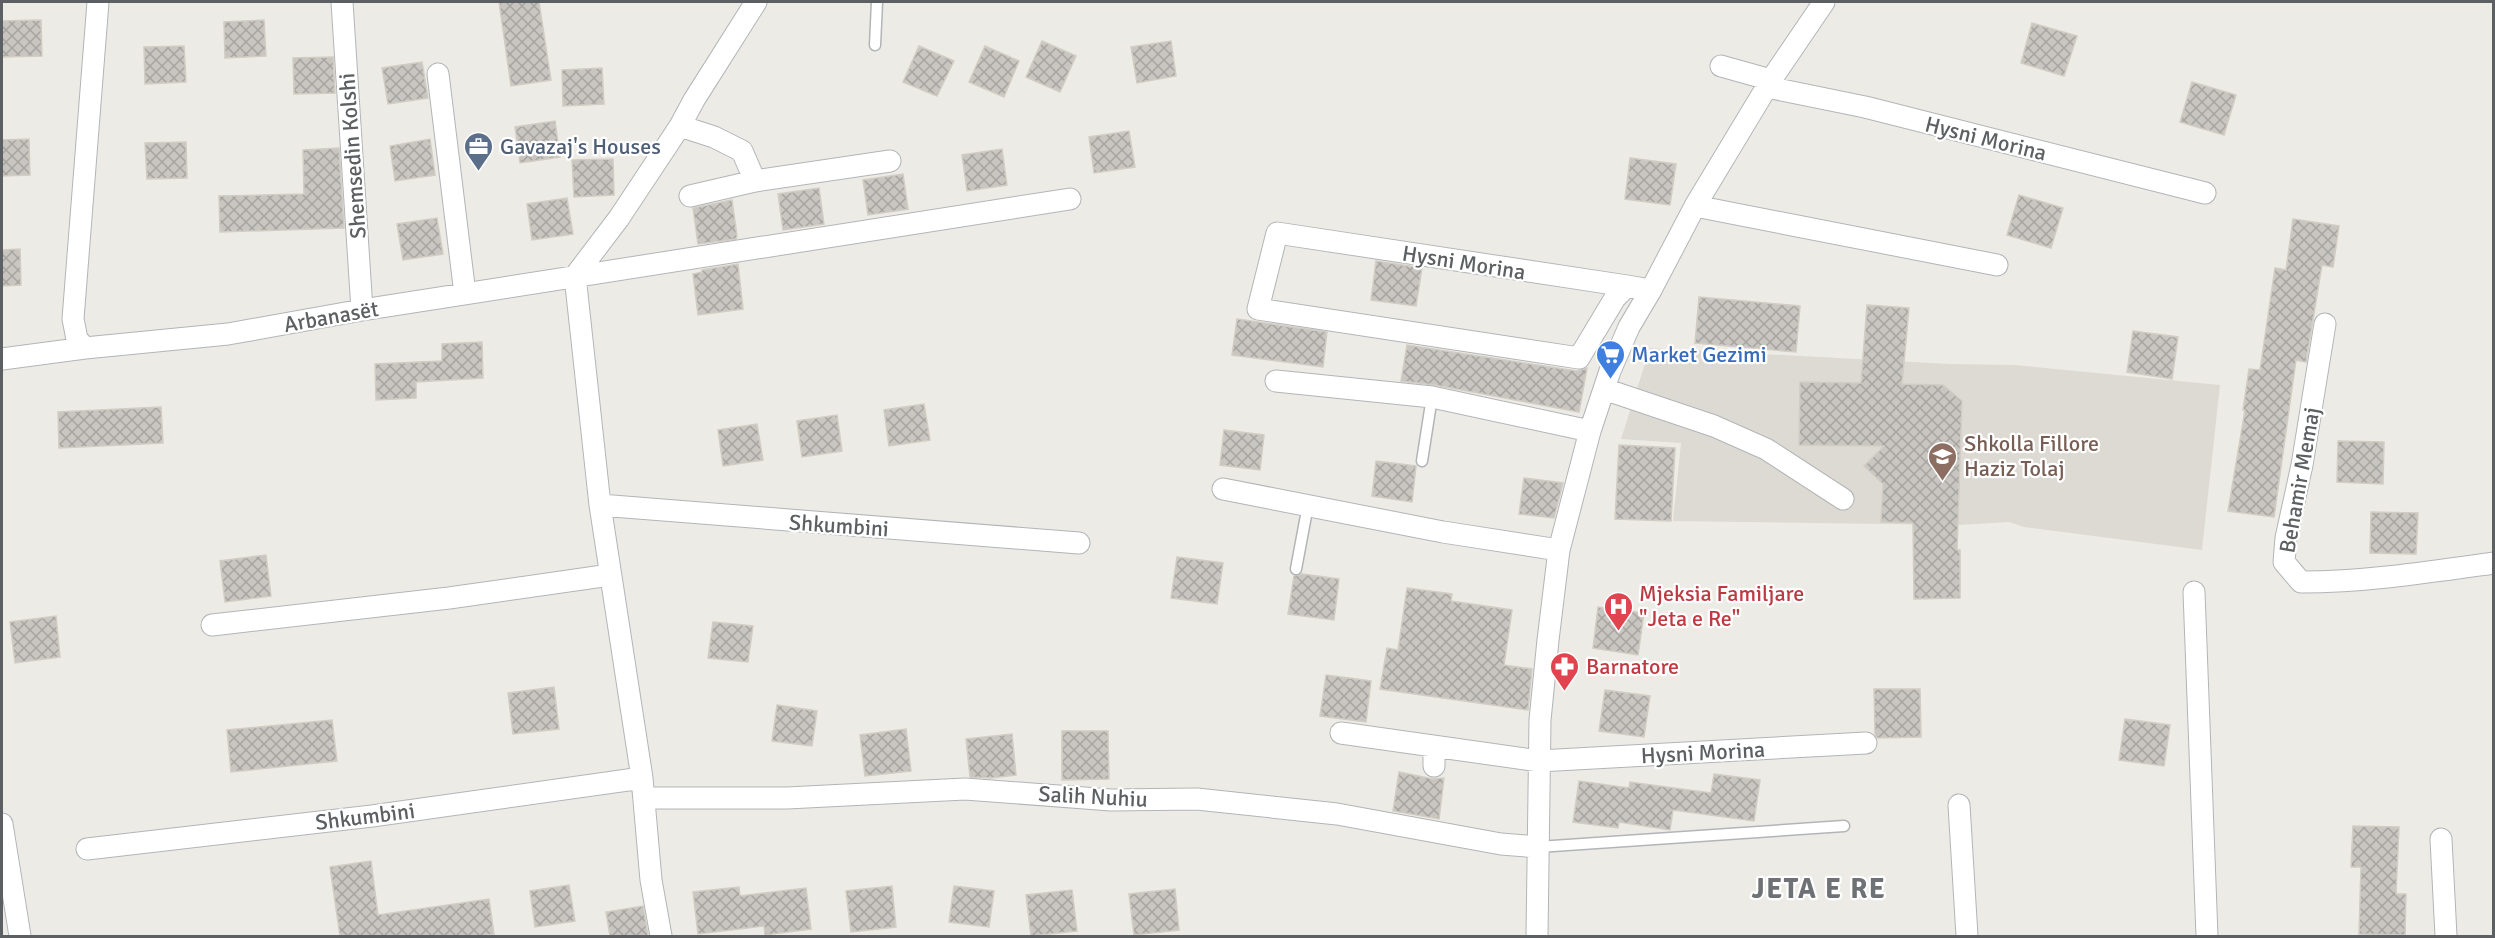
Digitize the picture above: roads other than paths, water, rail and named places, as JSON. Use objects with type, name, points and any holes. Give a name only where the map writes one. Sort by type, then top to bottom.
[{"type":"street","points":[[86,348],[77,339],[74,319],[98,2]]},
{"type":"street","name":"Shemsedin Kolshi","points":[[342,2],[362,310]]},
{"type":"street","points":[[661,936],[651,880],[643,788],[600,505],[575,276],[619,218],[680,126],[756,2]]},
{"type":"street","points":[[1537,936],[1540,720],[1559,550],[1590,431],[1629,327],[1695,206],[1769,83],[1824,2]]},
{"type":"street","name":"Hysni Morina","points":[[1721,66],[1769,83],[2205,193]]},
{"type":"street","points":[[438,74],[465,294]]},
{"type":"street","points":[[680,126],[714,137],[742,151],[755,181]]},
{"type":"street","points":[[690,196],[755,181],[890,161]]},
{"type":"street","name":"Arbanasët","points":[[2,359],[228,334],[362,310],[1070,199]]},
{"type":"street","points":[[1695,206],[1996,265]]},
{"type":"street","name":"Hysni Morina","points":[[1627,286],[1615,298],[1579,358],[1257,309],[1277,233],[1627,286],[1651,290]]},
{"type":"street","name":"Behamir Memaj","points":[[2325,324],[2302,465],[2286,538],[2284,562],[2301,582],[2332,582],[2493,563]]},
{"type":"street","points":[[1276,381],[1432,397],[1590,431]]},
{"type":"street","points":[[1604,389],[1714,426],[1766,449],[1843,499]]},
{"type":"street","points":[[1223,489],[1443,532],[1559,550]]},
{"type":"street","name":"Shkumbini","points":[[600,505],[1079,543]]},
{"type":"street","points":[[212,625],[449,598],[610,575]]},
{"type":"street","points":[[2194,592],[2207,936]]},
{"type":"street","name":"Hysni Morina","points":[[1341,733],[1434,757],[1539,761],[1866,743]]},
{"type":"street","name":"Shkumbini","points":[[87,849],[643,788]]},
{"type":"street","name":"Salih Nuhiu","points":[[643,788],[787,798],[965,789],[1111,800],[1197,799],[1337,814],[1501,844],[1538,847]]},
{"type":"street","points":[[1959,806],[1966,936]]},
{"type":"street","points":[[2,824],[20,936]]},
{"type":"street","points":[[2441,839],[2446,936]]},
{"type":"lane","points":[[875,45],[877,2]]},
{"type":"lane","points":[[1422,461],[1432,397]]},
{"type":"lane","points":[[1296,569],[1308,505]]},
{"type":"lane","points":[[1538,847],[1844,826]]},
{"type":"place","name":"Gavazaj's Houses","points":[[479,172]]},
{"type":"place","name":"Market Gezimi","points":[[1610,380]]},
{"type":"place","name":"Shkolla Fillore Haziz Tolaj","points":[[1943,482]]},
{"type":"place","name":"Mjeksia Familjare \"Jeta e Re\"","points":[[1618,632]]},
{"type":"place","name":"Barnatore","points":[[1565,692]]},
{"type":"district","name":"JETA E RE","points":[[1819,888]]}]
